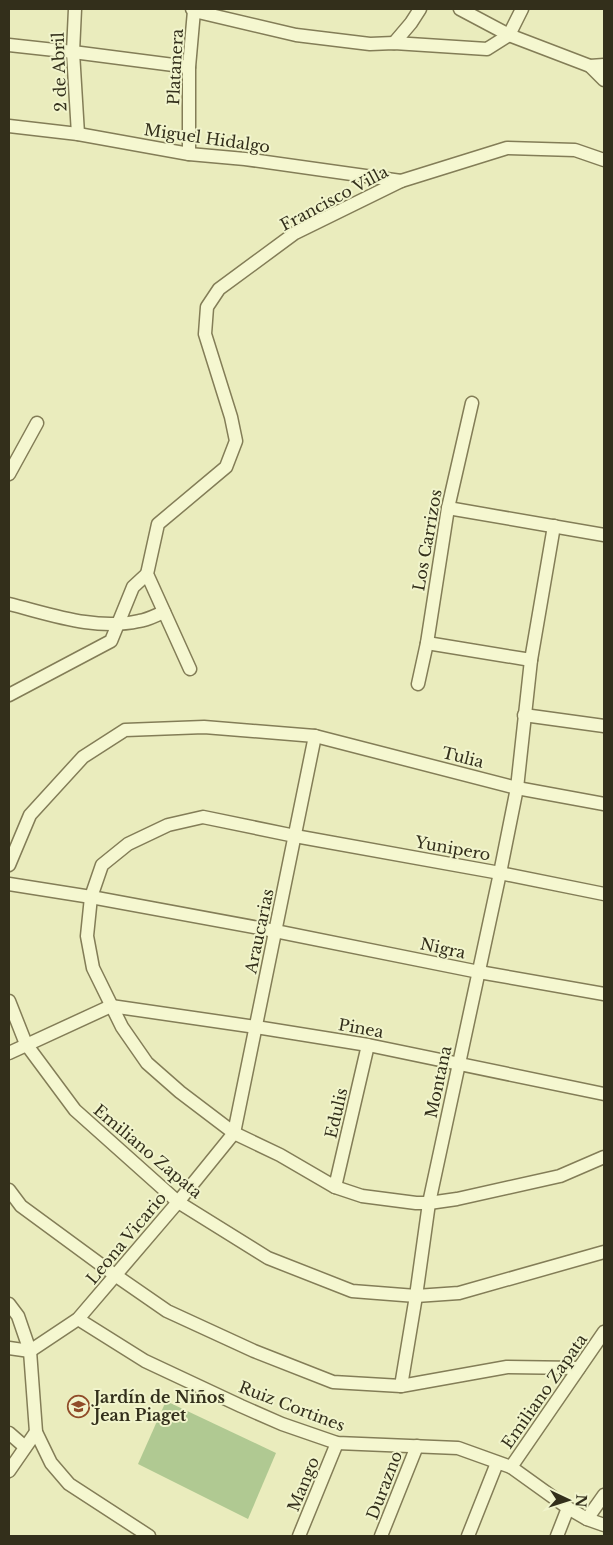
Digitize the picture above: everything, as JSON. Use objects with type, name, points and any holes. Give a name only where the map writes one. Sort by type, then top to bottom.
[{"type":"street","name":"2 de Abril","points":[[74,9],[73,52],[78,134]]},
{"type":"street","points":[[394,43],[411,24],[420,9]]},
{"type":"street","points":[[460,9],[509,35],[590,66],[604,80]]},
{"type":"street","points":[[193,10],[296,35],[370,44],[394,43],[487,49],[509,35],[522,9]]},
{"type":"street","name":"Platanera","points":[[189,154],[189,67],[193,10]]},
{"type":"street","points":[[9,45],[189,67]]},
{"type":"street","points":[[590,66],[604,65]]},
{"type":"street","name":"Miguel Hidalgo","points":[[9,126],[78,134],[189,154],[245,159],[401,181]]},
{"type":"street","name":"Francisco Villa","points":[[147,574],[158,524],[226,467],[236,441],[231,416],[205,334],[207,307],[220,289],[295,233],[401,181],[507,148],[574,150],[604,160]]},
{"type":"street","name":"Los Carrizos","points":[[418,684],[427,643],[448,508],[472,403]]},
{"type":"street","points":[[9,474],[37,423]]},
{"type":"street","points":[[448,508],[604,535]]},
{"type":"street","name":"Montana","points":[[401,1386],[429,1203],[517,788],[531,660],[554,526]]},
{"type":"street","points":[[9,695],[111,641],[133,587],[147,574],[190,669]]},
{"type":"street","points":[[9,604],[82,622],[138,622],[164,612]]},
{"type":"street","points":[[427,643],[531,660]]},
{"type":"street","points":[[524,715],[604,726]]},
{"type":"street","points":[[9,865],[30,815],[83,757],[125,730],[204,726],[315,736]]},
{"type":"street","name":"Tulia","points":[[315,736],[517,788],[604,804]]},
{"type":"street","name":"Araucarias","points":[[234,1133],[315,736]]},
{"type":"street","points":[[294,836],[203,818],[168,825],[128,844],[102,865],[91,897],[87,936],[93,968],[122,1027],[147,1063],[180,1092],[234,1133],[280,1155],[335,1187],[362,1196],[416,1203],[457,1199],[560,1176],[604,1157]]},
{"type":"street","name":"Yunipero","points":[[294,836],[500,873],[604,894]]},
{"type":"street","name":"Nigra","points":[[9,884],[275,930],[479,972],[604,994]]},
{"type":"street","name":"Emiliano Zapata","points":[[9,1001],[26,1044],[76,1110],[178,1202],[268,1258],[352,1291],[416,1296],[460,1293],[604,1252]]},
{"type":"street","points":[[9,1053],[111,1006]]},
{"type":"street","name":"Pinea","points":[[111,1006],[368,1045],[604,1094]]},
{"type":"street","name":"Edulis","points":[[335,1187],[368,1045]]},
{"type":"street","name":"Leona Vicario","points":[[30,1351],[78,1319],[234,1133]]},
{"type":"street","points":[[9,1190],[21,1206],[167,1311],[254,1351],[334,1382],[401,1386],[507,1367],[579,1368]]},
{"type":"street","points":[[9,1304],[18,1316],[30,1351],[36,1432],[51,1463],[69,1484],[149,1536]]},
{"type":"street","name":"Ruiz Cortines","points":[[78,1319],[145,1361],[282,1424],[337,1443],[458,1448],[511,1467],[568,1508],[604,1525]]},
{"type":"street","name":"Emiliano Zapata","points":[[511,1467],[604,1332]]},
{"type":"street","points":[[9,1348],[30,1351]]},
{"type":"street","points":[[9,1471],[36,1432]]},
{"type":"street","points":[[9,1433],[25,1447]]},
{"type":"street","name":"Mango","points":[[299,1536],[337,1443]]},
{"type":"street","name":"Durazno","points":[[381,1536],[417,1446]]},
{"type":"street","points":[[468,1536],[497,1462]]},
{"type":"street","points":[[587,1518],[604,1495]]},
{"type":"street","points":[[556,1536],[568,1508]]},
{"type":"green space","points":[[166,1401],[276,1453],[248,1519],[138,1464]]},
{"type":"place","name":"Jardín de Niños Jean Piaget","points":[[78,1406]]}]
